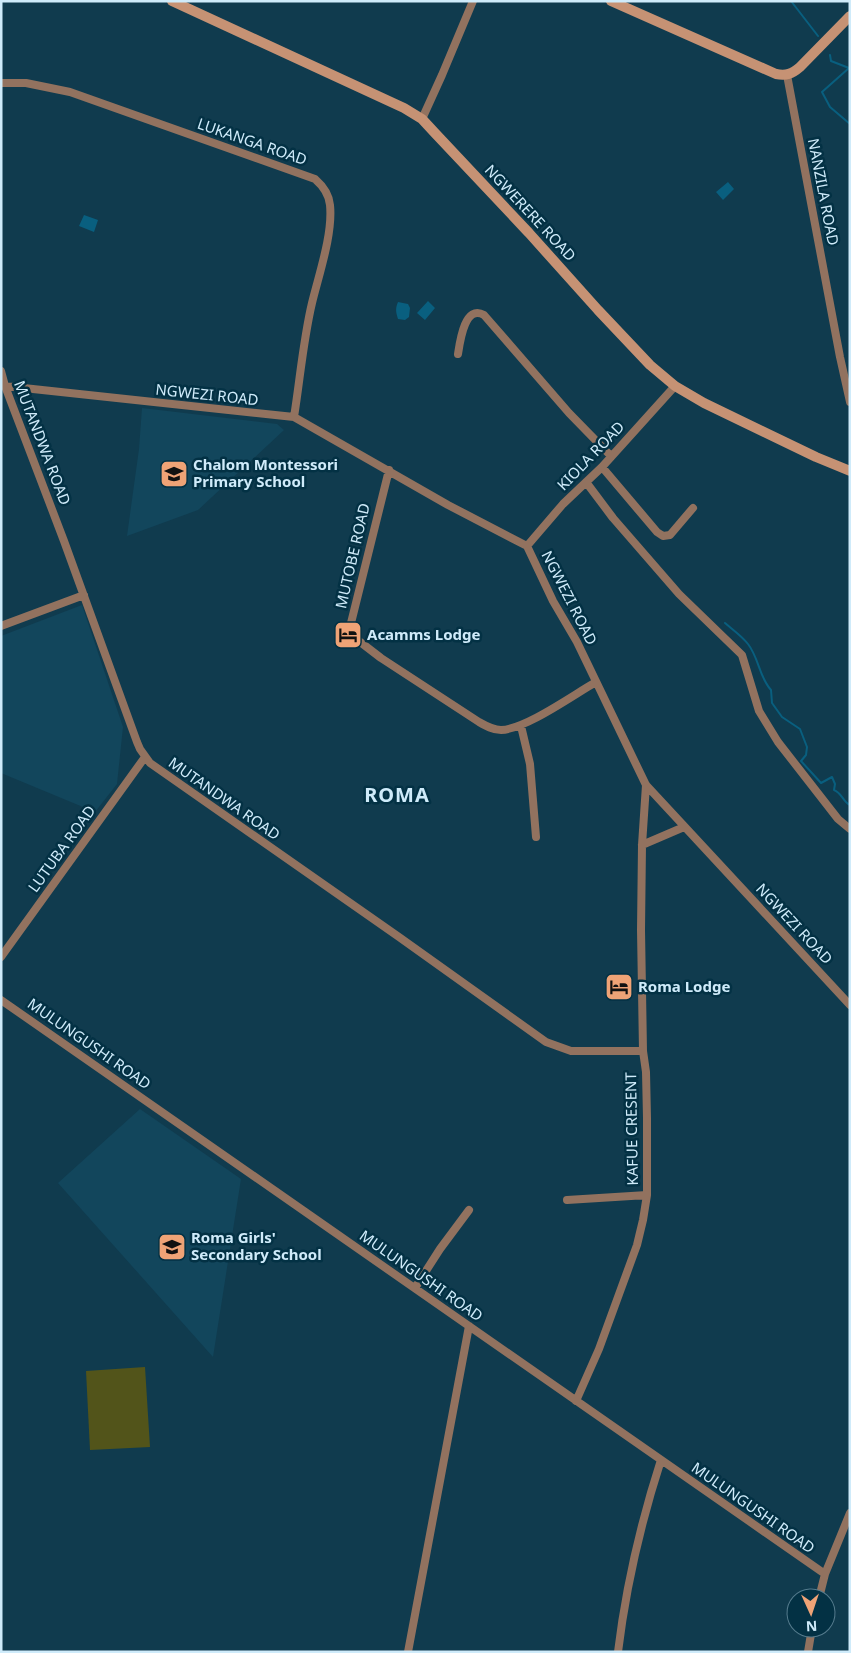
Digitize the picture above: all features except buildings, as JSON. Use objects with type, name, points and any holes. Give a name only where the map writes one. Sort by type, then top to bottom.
[{"type":"street","name":"NGWERERE ROAD","points":[[172,1],[404,108],[422,119],[650,365],[675,386],[704,403],[816,457],[850,471]]},
{"type":"street","points":[[422,119],[473,1]]},
{"type":"street","points":[[611,1],[776,74],[787,75],[800,67],[850,16]]},
{"type":"street","name":"NANZILA ROAD","points":[[787,75],[850,402]]},
{"type":"street","name":"LUKANGA ROAD","points":[[1,83],[26,83],[70,92],[315,179],[322,186],[330,204],[329,226],[310,316],[294,418]]},
{"type":"street","points":[[458,354],[466,324],[471,316],[475,313],[484,315],[610,456]]},
{"type":"street","points":[[840,358],[850,356]]},
{"type":"street","name":"MUTANDWA ROAD","points":[[1,371],[137,742],[145,757],[157,769],[400,937],[546,1042],[571,1051],[643,1051]]},
{"type":"street","name":"NGWEZI ROAD","points":[[6,386],[294,418],[448,505],[528,546],[553,601],[578,642],[646,785],[850,1005]]},
{"type":"street","name":"KIOLA ROAD","points":[[528,546],[563,504],[602,467],[675,386]]},
{"type":"street","points":[[602,467],[652,526],[663,536],[670,535],[693,508]]},
{"type":"street","name":"MUTOBE ROAD","points":[[389,470],[352,623],[352,632],[355,638],[381,658],[488,728],[500,730],[521,726],[596,682]]},
{"type":"street","points":[[586,482],[618,524],[679,594],[742,655],[759,711],[778,742],[838,818],[850,829]]},
{"type":"street","points":[[1,626],[84,595]]},
{"type":"street","points":[[521,726],[530,764],[536,837]]},
{"type":"street","name":"LUTUBA ROAD","points":[[1,957],[145,757]]},
{"type":"street","name":"KAFUE CRESENT","points":[[576,1401],[602,1340],[638,1244],[647,1195],[647,1104],[643,1051],[642,845],[646,785]]},
{"type":"street","points":[[642,845],[684,827]]},
{"type":"street","name":"MULUNGUSHI ROAD","points":[[1,1000],[825,1574]]},
{"type":"street","points":[[568,1200],[647,1195]]},
{"type":"street","points":[[414,1288],[469,1210]]},
{"type":"street","points":[[408,1652],[469,1326]]},
{"type":"street","points":[[618,1652],[637,1544],[660,1460]]},
{"type":"street","points":[[822,1588],[825,1574],[850,1513]]},
{"type":"street","points":[[808,1652],[810,1638]]},
{"type":"shaded area","points":[[728,182],[734,189],[723,200],[716,192]]},
{"type":"shaded area","points":[[84,215],[98,220],[94,232],[79,226]]},
{"type":"shaded area","points":[[428,301],[435,308],[425,320],[417,313]]},
{"type":"shaded area","points":[[398,302],[408,304],[410,308],[409,317],[405,320],[398,319],[396,307]]},
{"type":"shaded area","name":"Chalom Montessori Primary School","points":[[142,408],[277,424],[284,430],[198,510],[127,536],[139,449]]},
{"type":"shaded area","points":[[82,605],[123,727],[117,784],[95,812],[1,773],[1,636]]},
{"type":"shaded area","name":"Roma Girls' Secondary School","points":[[140,1109],[241,1179],[213,1357],[58,1183]]},
{"type":"shaded area","points":[[145,1367],[150,1447],[90,1450],[86,1371]]},
{"type":"waterway","points":[[791,1],[818,36]]},
{"type":"waterway","points":[[830,55],[831,61],[849,68],[822,92],[830,107],[850,124]]},
{"type":"waterway","points":[[725,623],[743,638],[752,649],[764,679],[771,690],[772,703],[782,717],[800,729],[807,747],[806,755],[801,761],[821,783],[832,777],[835,784],[834,790],[850,805]]},
{"type":"place","name":"Chalom Montessori Primary School","points":[[174,474]]},
{"type":"place","name":"Acamms Lodge","points":[[348,635]]},
{"type":"place","name":"Roma Lodge","points":[[619,987]]},
{"type":"place","name":"Roma Girls' Secondary School","points":[[172,1247]]},
{"type":"district","name":"ROMA","points":[[397,795]]}]
